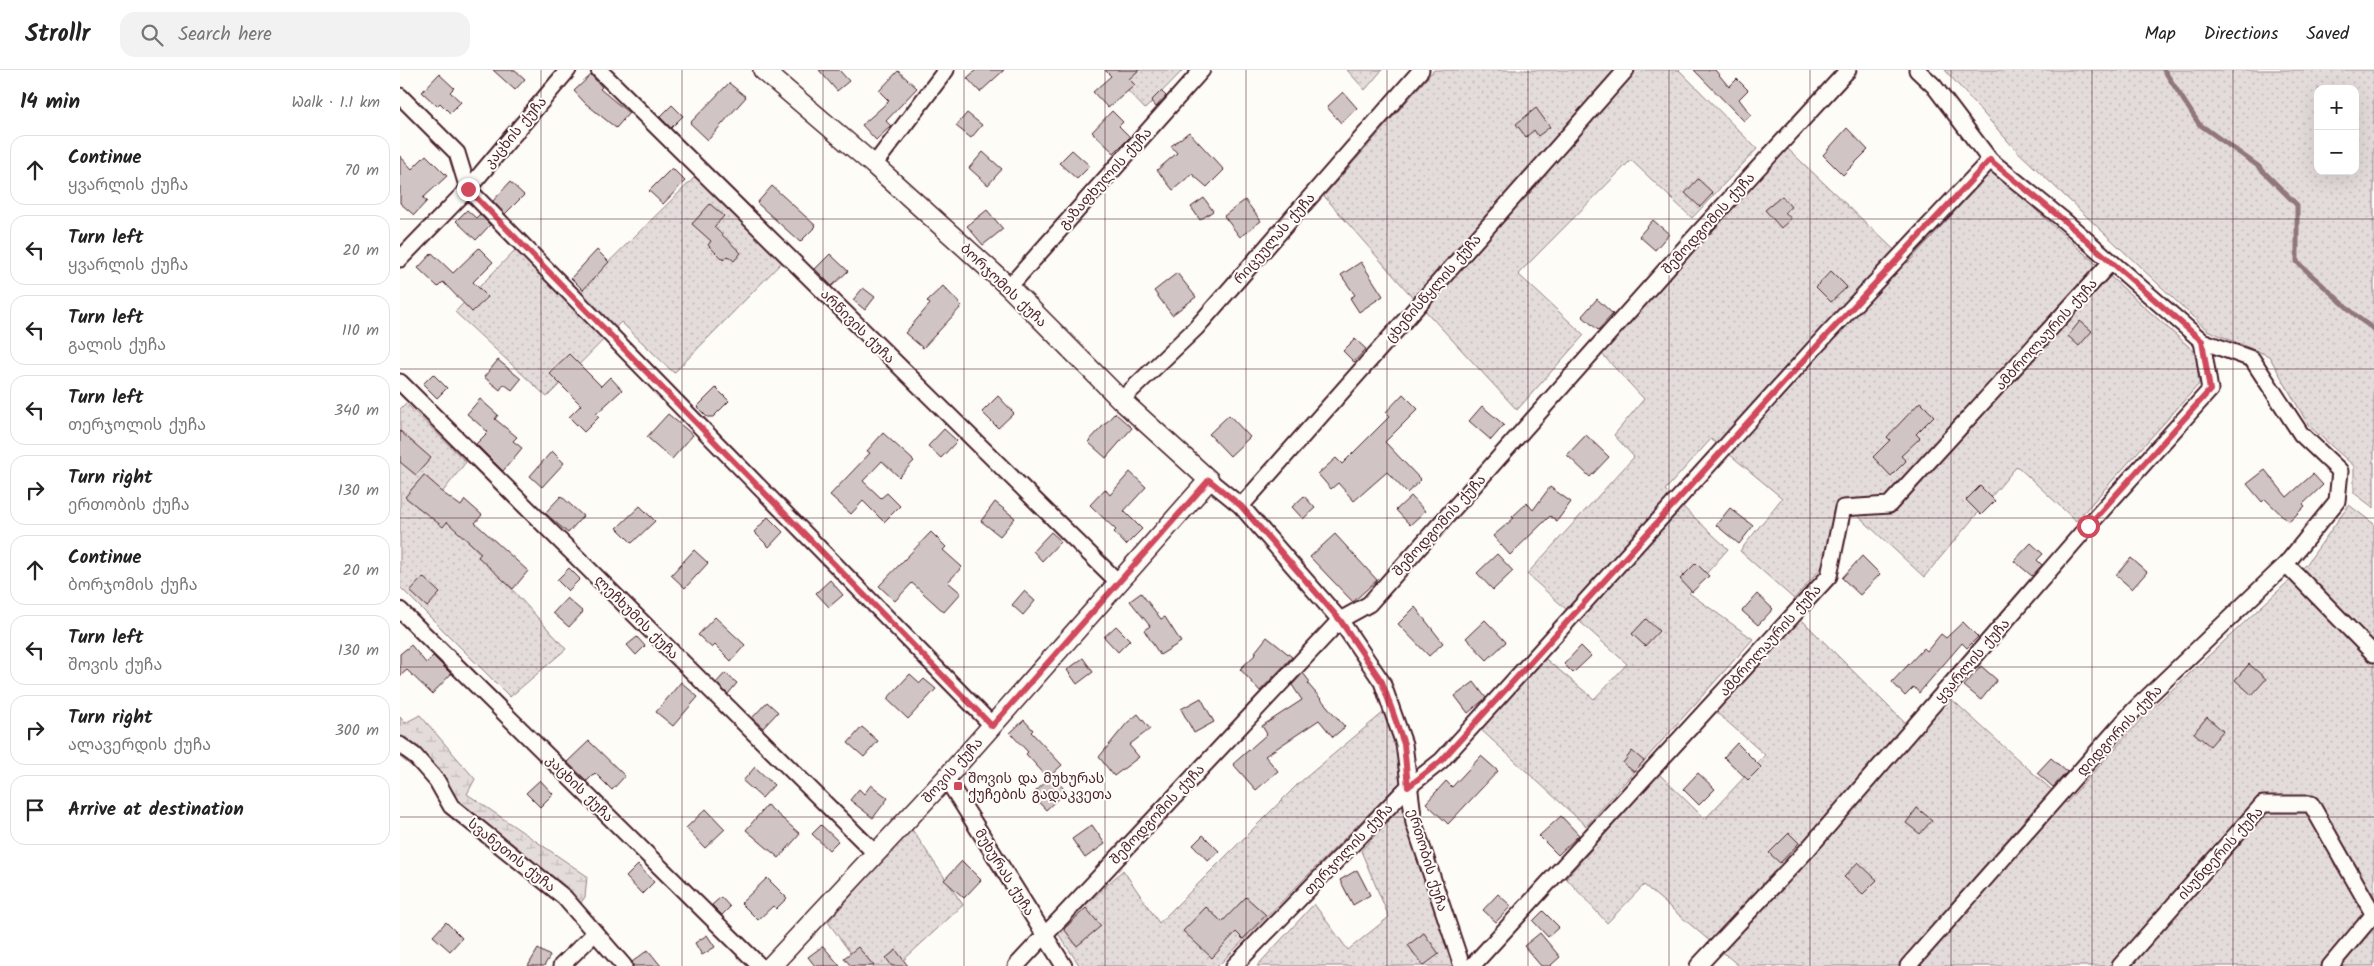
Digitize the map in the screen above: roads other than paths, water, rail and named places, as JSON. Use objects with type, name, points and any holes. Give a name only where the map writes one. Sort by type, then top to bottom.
[{"type":"street","name":"კაცხის ქუჩა","points":[[400,260],[468,189],[568,70]]},
{"type":"street","name":"არწივის ქუჩა","points":[[599,70],[1118,582]]},
{"type":"street","name":"ბორჯომის ქუჩა","points":[[763,70],[874,165],[1008,287],[1122,400],[1209,480],[1241,506]]},
{"type":"street","points":[[874,165],[946,70]]},
{"type":"street","name":"გაზაფხულის ქუჩა","points":[[1008,287],[1202,70]]},
{"type":"street","name":"რიცეულას ქუჩა","points":[[1122,400],[1196,328],[1421,70]]},
{"type":"street","name":"ცხენისწყლის ქუჩა","points":[[1241,506],[1626,70]]},
{"type":"street","name":"შემოდგომის ქუჩა","points":[[1016,966],[1340,620],[1369,604],[1692,240],[1848,70]]},
{"type":"street","points":[[1917,70],[1934,86],[1990,160],[2061,218],[2202,341]]},
{"type":"street","points":[[400,96],[457,153],[468,189],[992,726]]},
{"type":"street","name":"თერჯოლის ქუჩა","points":[[1234,966],[1408,787],[1441,761],[1814,348],[1990,160]]},
{"type":"street","name":"ამბროლაურის ქუჩა","points":[[1472,966],[1829,576],[1843,508],[1890,505],[2111,262]]},
{"type":"street","name":"დიდგორის ქუჩა","points":[[1908,966],[2134,710],[2286,564],[2337,501],[2340,470],[2301,434],[2252,360],[2202,341]]},
{"type":"street","name":"ყვარლის ქუჩა","points":[[1698,966],[1808,849],[2088,526],[2210,390],[2202,341]]},
{"type":"street","name":"ლეჩხუმის ქუჩა","points":[[400,382],[875,853]]},
{"type":"street","name":"შოვის ქუჩა","points":[[771,966],[946,778],[1209,480]]},
{"type":"street","name":"ერთობის ქუჩა","points":[[1241,506],[1340,620],[1382,682],[1404,744],[1414,823],[1462,966]]},
{"type":"street","points":[[2286,564],[2374,654]]},
{"type":"street","name":"კაცხის ქუჩა","points":[[400,610],[760,966]]},
{"type":"street","name":"სვანეთის ქუჩა","points":[[400,745],[414,755],[437,781],[451,806],[564,897],[624,966]]},
{"type":"street","name":"მუხურას ქუჩა","points":[[946,778],[1064,966]]},
{"type":"street","name":"ისუნდერის ქუჩა","points":[[2120,966],[2263,804],[2311,804],[2374,915]]},
{"type":"street","points":[[2330,966],[2374,915]]},
{"type":"street","points":[[561,966],[595,933]]},
{"type":"waterway","points":[[2164,70],[2199,124],[2258,166],[2297,205],[2297,262],[2361,320],[2374,329]]},
{"type":"place","name":"შოვის და მუხურას ქუჩების გადაკვეთა","points":[[958,786]]}]
